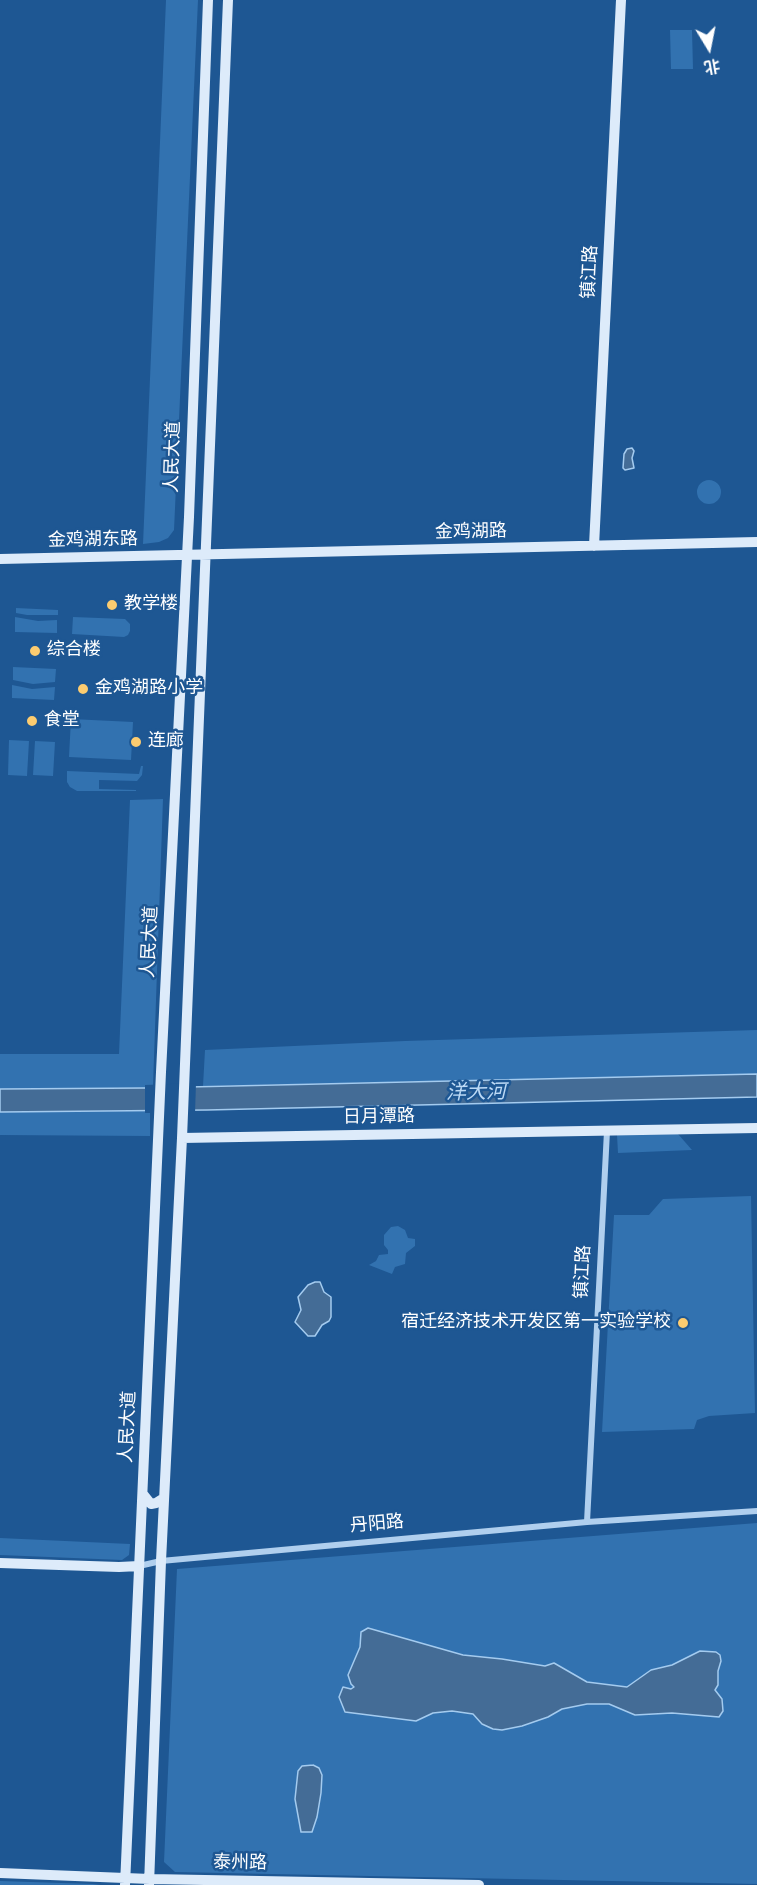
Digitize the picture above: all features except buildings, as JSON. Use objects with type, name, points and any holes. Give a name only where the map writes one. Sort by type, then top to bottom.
[{"type":"main road","name":"人民大道","points":[[125,1881],[161,1072],[190,490],[208,0]]},
{"type":"main road","name":"人民大道","points":[[150,1882],[161,1561],[182,1138],[228,0]]},
{"type":"main road","name":"镇江路","points":[[594,546],[621,0]]},
{"type":"main road","points":[[190,490],[195,495],[201,496],[208,491]]},
{"type":"main road","name":"金鸡湖路","points":[[187,555],[757,542]]},
{"type":"main road","name":"金鸡湖东路","points":[[0,559],[187,555]]},
{"type":"main road","points":[[184,612],[193,604],[202,612]]},
{"type":"main road","name":"日月潭路","points":[[182,1138],[757,1128]]},
{"type":"main road","points":[[143,1494],[151,1504],[164,1497]]},
{"type":"main road","name":"丹阳路","points":[[0,1563],[139,1566]]},
{"type":"main road","name":"泰州路","points":[[0,1873],[150,1882],[479,1885]]},
{"type":"street","name":"镇江路","points":[[587,1522],[608,1131]]},
{"type":"street","name":"丹阳路","points":[[139,1566],[161,1561],[587,1522],[757,1510]]},
{"type":"shaded area","points":[[166,0],[198,0],[174,530],[168,538],[143,544]]},
{"type":"shaded area","points":[[670,30],[692,30],[693,69],[671,69]]},
{"type":"shaded area","points":[[709,480],[718,483],[721,492],[718,501],[709,504],[700,501],[697,492],[700,483]]},
{"type":"shaded area","points":[[16,608],[58,610],[58,615],[27,615],[16,613]]},
{"type":"shaded area","points":[[15,617],[38,621],[57,620],[57,633],[15,632]]},
{"type":"shaded area","points":[[73,617],[125,619],[130,624],[130,631],[124,637],[72,634]]},
{"type":"shaded area","points":[[13,667],[56,669],[55,682],[33,684],[13,680]]},
{"type":"shaded area","points":[[12,685],[32,689],[55,687],[54,700],[12,698]]},
{"type":"shaded area","points":[[71,719],[133,722],[131,760],[69,757]]},
{"type":"shaded area","points":[[9,740],[29,741],[27,776],[8,775]]},
{"type":"shaded area","points":[[35,741],[55,742],[53,776],[33,775]]},
{"type":"shaded area","points":[[143,766],[142,775],[137,781],[99,780],[99,789],[136,791],[77,791],[67,782],[67,771],[139,774]]},
{"type":"shaded area","points":[[163,799],[153,1086],[145,1088],[0,1089],[0,1054],[119,1054],[130,800]]},
{"type":"shaded area","points":[[757,1030],[757,1074],[203,1086],[205,1050]]},
{"type":"shaded area","points":[[150,1110],[150,1136],[0,1135],[0,1112]]},
{"type":"shaded area","points":[[678,1134],[692,1150],[618,1153],[617,1135]]},
{"type":"shaded area","name":"宿迁经济技术开发区第一实验学校","points":[[751,1196],[755,1413],[709,1416],[697,1420],[694,1429],[602,1432],[614,1215],[649,1215],[663,1199]]},
{"type":"shaded area","points":[[398,1226],[405,1230],[408,1238],[415,1239],[415,1246],[406,1253],[405,1264],[395,1267],[392,1274],[369,1265],[376,1261],[379,1255],[388,1254],[384,1245],[384,1235],[391,1227]]},
{"type":"shaded area","points":[[757,1523],[757,1884],[175,1872],[164,1862],[177,1569]]},
{"type":"shaded area","points":[[0,1538],[130,1544],[129,1555],[122,1560],[0,1555]]},
{"type":"shaded area","points":[[0,1881],[93,1884],[101,1885],[0,1885]]},
{"type":"water","points":[[632,448],[634,468],[625,470],[623,468],[624,454],[627,449]]},
{"type":"water","name":"洋大河","points":[[757,1074],[757,1097],[207,1110],[0,1112],[0,1089],[145,1088]]},
{"type":"water","points":[[320,1282],[324,1292],[331,1297],[331,1317],[315,1336],[308,1336],[295,1322],[301,1310],[298,1297],[308,1285]]},
{"type":"water","points":[[368,1628],[463,1655],[545,1666],[554,1663],[587,1682],[627,1687],[651,1670],[672,1665],[700,1651],[716,1652],[720,1655],[721,1661],[718,1685],[715,1690],[722,1699],[723,1711],[719,1717],[672,1713],[635,1715],[609,1704],[587,1704],[562,1709],[548,1717],[502,1730],[482,1724],[473,1714],[452,1711],[433,1713],[416,1721],[345,1712],[339,1697],[343,1687],[351,1689],[354,1687],[348,1675],[360,1647],[361,1632]]},
{"type":"water","points":[[313,1765],[319,1768],[322,1775],[317,1817],[312,1832],[301,1832],[295,1799],[298,1771],[302,1766]]},
{"type":"pier","points":[[196,1083],[195,1113],[145,1113],[145,1085]]},
{"type":"place","name":"教学楼","points":[[112,605]]},
{"type":"place","name":"综合楼","points":[[35,651]]},
{"type":"place","name":"金鸡湖路小学","points":[[83,689]]},
{"type":"place","name":"食堂","points":[[32,721]]},
{"type":"place","name":"连廊","points":[[136,742]]},
{"type":"place","name":"宿迁经济技术开发区第一实验学校","points":[[683,1323]]}]
